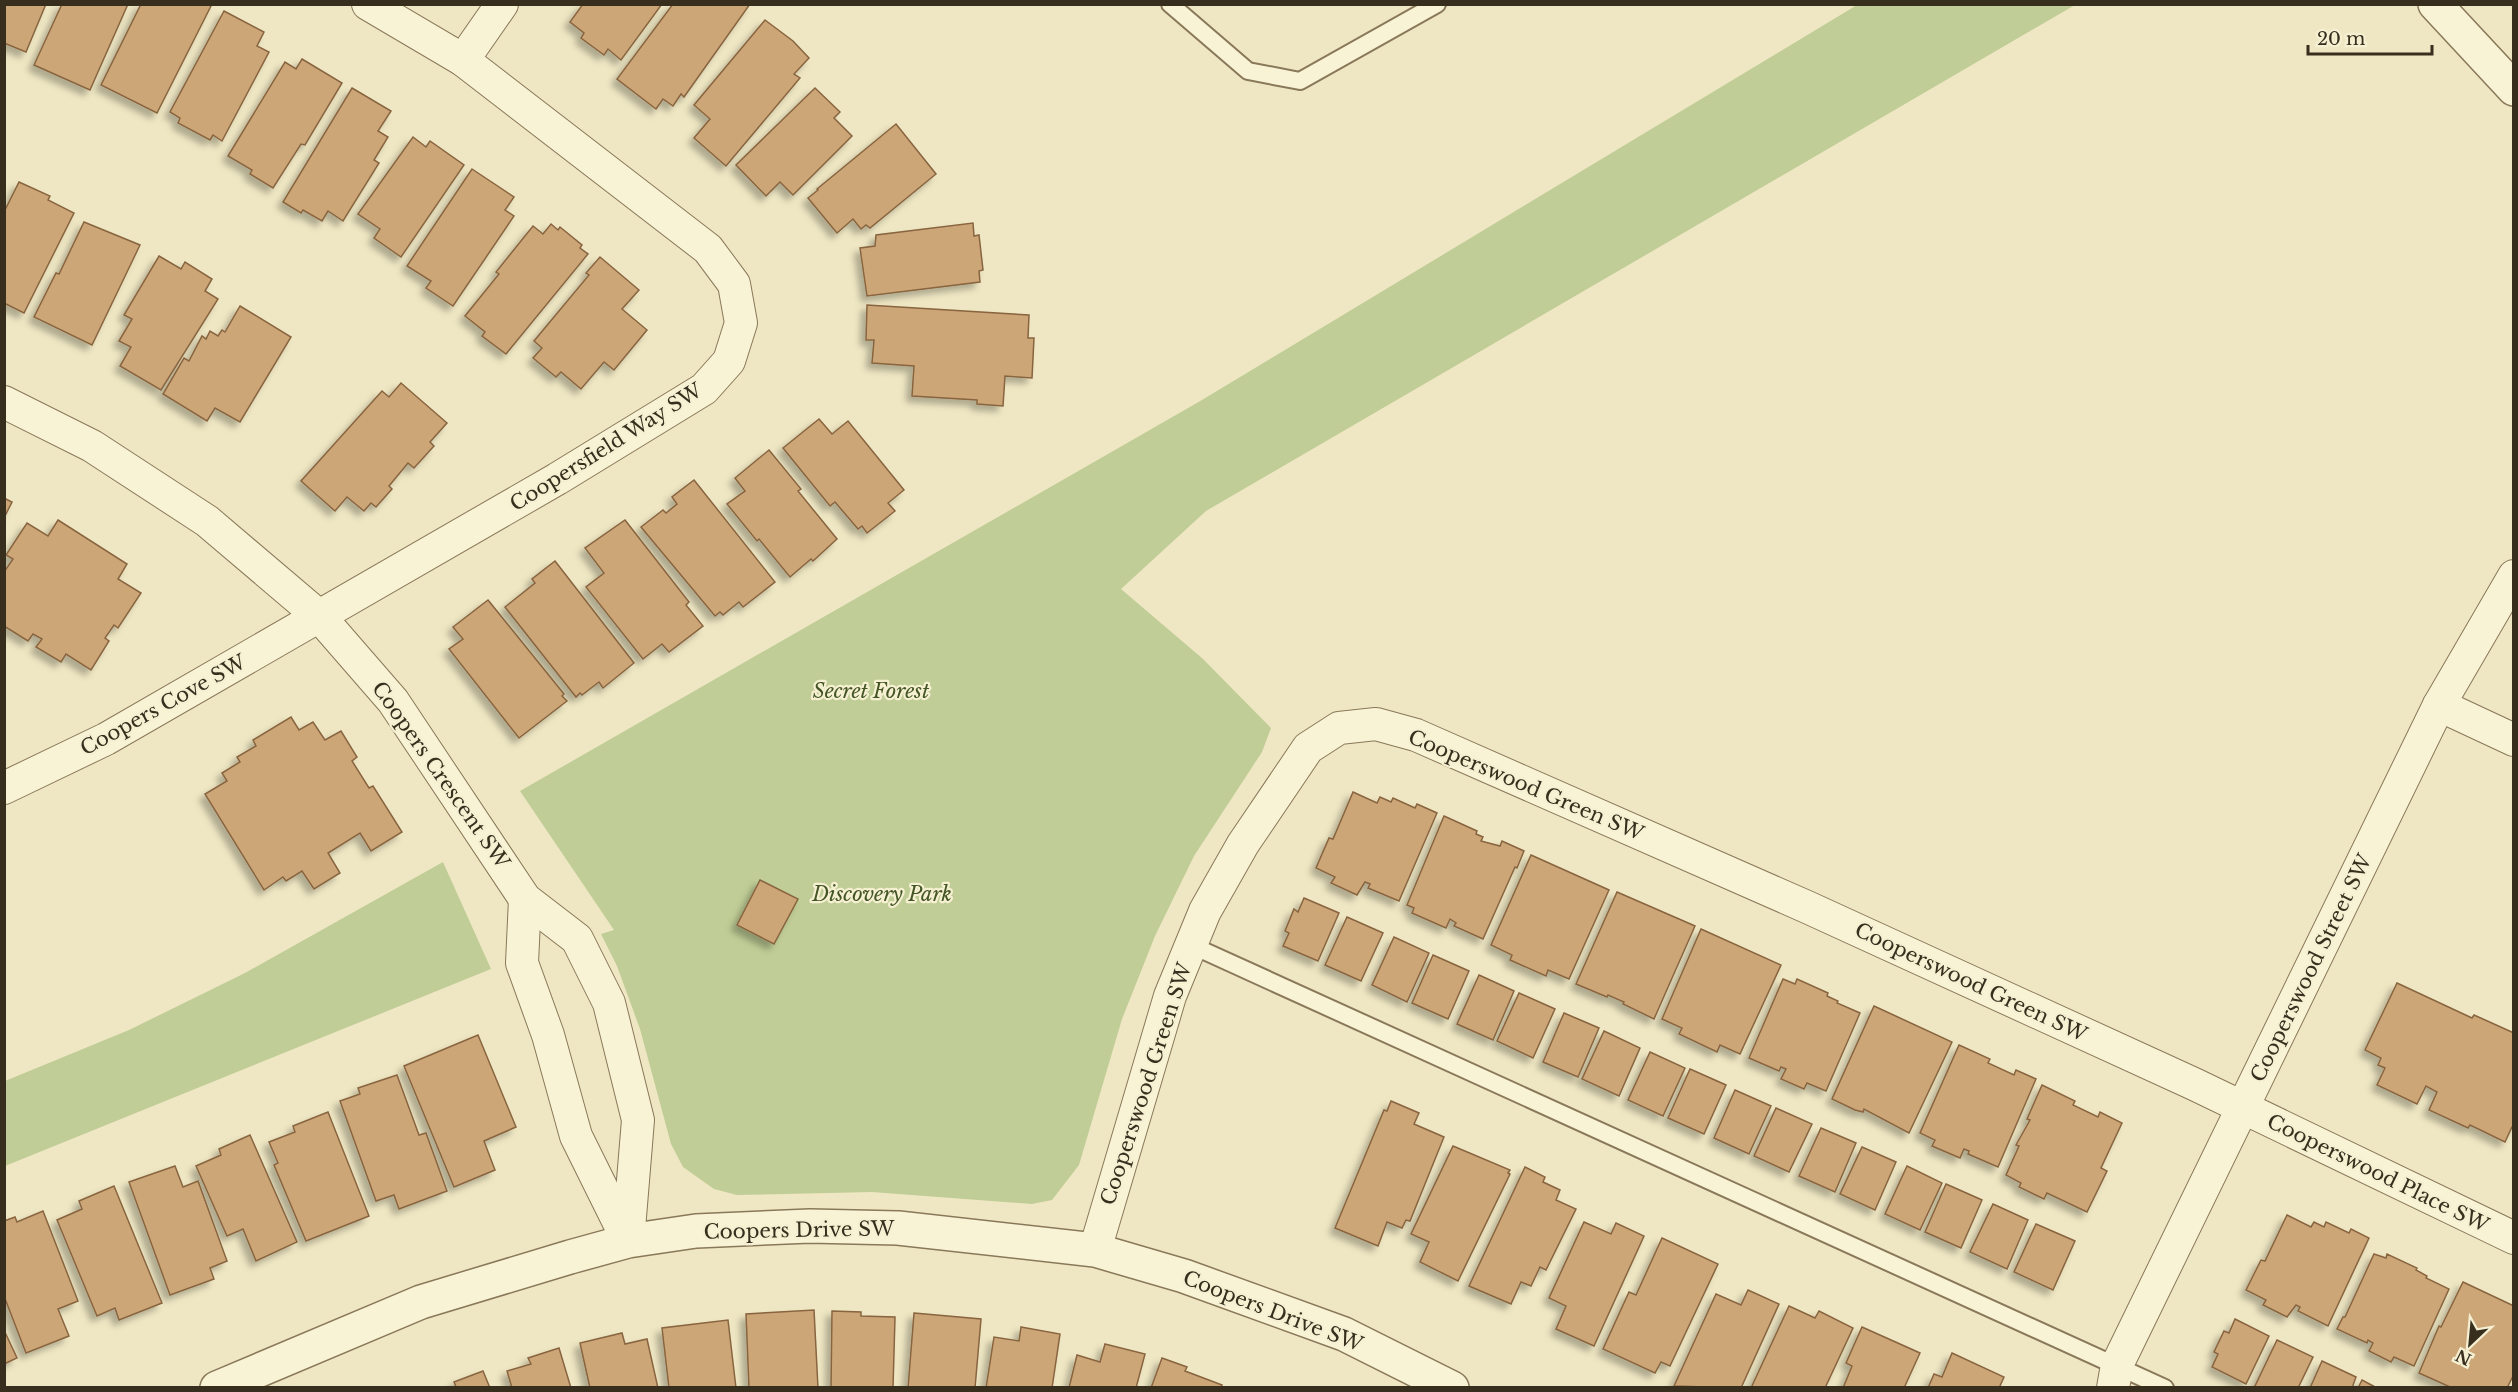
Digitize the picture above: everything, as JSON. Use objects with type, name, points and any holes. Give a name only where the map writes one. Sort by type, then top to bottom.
[{"type":"street","name":"Coopersfield Way SW","points":[[320,617],[557,479],[704,389],[729,362],[741,323],[734,284],[708,249],[463,60],[368,4]]},
{"type":"street","points":[[463,60],[502,4]]},
{"type":"street","points":[[2434,4],[2514,89]]},
{"type":"street","name":"Coopers Crescent SW","points":[[4,402],[92,446],[207,521],[320,617],[393,701],[525,899],[577,939],[609,1003],[638,1120],[628,1241]]},
{"type":"street","name":"Cooperswood Street SW","points":[[2093,1388],[2115,1376],[2439,705],[2514,576]]},
{"type":"street","name":"Coopers Cove SW","points":[[4,788],[106,739],[320,617]]},
{"type":"street","points":[[2439,705],[2514,740]]},
{"type":"street","name":"Cooperswood Green SW","points":[[1095,1250],[1170,996],[1205,911],[1243,844],[1308,748],[1340,728],[1376,724],[1416,735],[1774,893],[2244,1107]]},
{"type":"street","points":[[525,899],[522,963],[548,1035],[576,1136],[628,1241]]},
{"type":"street","name":"Cooperswood Place SW","points":[[2244,1107],[2514,1238]]},
{"type":"street","name":"Coopers Drive SW","points":[[235,1384],[421,1302],[628,1241],[696,1231],[821,1226],[898,1228],[1095,1250],[1184,1276],[1344,1334],[1452,1388]]},
{"type":"lane","points":[[1170,4],[1248,71],[1300,81],[1437,4]]},
{"type":"lane","points":[[1191,945],[2115,1376],[2164,1388]]},
{"type":"green space","name":"Discovery Park","points":[[1857,5],[2075,5],[1206,511],[1121,589],[1203,659],[1271,728],[1262,752],[1194,856],[1155,936],[1122,1019],[1079,1165],[1052,1200],[1032,1204],[872,1192],[737,1195],[714,1189],[683,1167],[671,1144],[640,1029],[617,966],[601,934],[614,930],[520,791],[1202,400]]},
{"type":"green space","points":[[443,862],[491,969],[5,1166],[5,1081],[129,1030],[245,973]]},
{"type":"building","points":[[4,4],[46,4],[26,52],[4,43]]},
{"type":"building","points":[[62,4],[128,4],[90,90],[34,65]]},
{"type":"building","points":[[141,4],[212,4],[157,113],[101,85]]},
{"type":"building","points":[[583,4],[662,4],[621,60],[608,49],[604,55],[581,38],[584,33],[570,22]]},
{"type":"building","points":[[673,4],[750,4],[684,97],[681,94],[673,106],[663,99],[656,109],[617,79]]},
{"type":"building","points":[[224,11],[264,32],[257,46],[269,52],[222,141],[213,135],[210,140],[178,123],[180,118],[170,112]]},
{"type":"building","points":[[765,20],[793,41],[809,58],[794,74],[800,78],[726,166],[694,138],[710,119],[694,105]]},
{"type":"building","points":[[302,59],[342,83],[305,145],[301,144],[273,188],[250,174],[252,170],[228,156],[285,62],[296,69]]},
{"type":"building","points":[[352,88],[391,111],[378,131],[388,137],[374,160],[379,163],[343,221],[328,211],[322,221],[303,210],[301,213],[283,202]]},
{"type":"building","points":[[815,88],[840,112],[834,118],[852,136],[793,195],[780,182],[766,196],[736,165]]},
{"type":"building","points":[[896,124],[936,174],[870,228],[866,225],[861,229],[853,219],[837,233],[808,198]]},
{"type":"building","points":[[413,137],[426,147],[430,141],[464,165],[401,257],[374,238],[380,229],[358,214]]},
{"type":"building","points":[[472,169],[514,197],[505,210],[514,216],[453,306],[426,288],[431,281],[407,266]]},
{"type":"building","points":[[19,182],[50,196],[48,200],[74,213],[24,313],[4,303],[4,212]]},
{"type":"building","points":[[84,222],[140,245],[92,345],[34,317],[56,273],[59,274]]},
{"type":"building","points":[[973,223],[974,236],[979,235],[983,270],[979,271],[980,282],[867,296],[860,248],[875,246],[876,235]]},
{"type":"building","points":[[551,224],[558,230],[560,227],[582,245],[580,248],[588,254],[506,354],[482,336],[485,332],[465,316],[499,274],[496,272],[533,226],[543,234]]},
{"type":"building","points":[[159,256],[181,269],[185,262],[212,279],[205,291],[218,299],[161,390],[120,366],[131,347],[119,341],[132,319],[124,315]]},
{"type":"building","points":[[600,257],[639,290],[622,309],[647,330],[614,370],[604,362],[581,389],[561,372],[556,377],[533,358],[542,348],[534,341],[589,275],[586,273]]},
{"type":"building","points":[[867,305],[1029,315],[1028,338],[1034,338],[1032,378],[1005,376],[1003,406],[977,404],[977,400],[912,396],[914,366],[872,363],[874,340],[866,340]]},
{"type":"building","points":[[240,306],[291,337],[240,422],[215,408],[207,421],[163,394],[184,358],[189,361],[202,336],[206,339],[210,331],[218,336],[222,330],[225,332]]},
{"type":"building","points":[[401,383],[447,423],[430,442],[434,446],[414,468],[408,463],[389,486],[392,489],[376,507],[371,503],[364,511],[347,497],[335,511],[301,481],[382,391],[389,397]]},
{"type":"building","points":[[819,419],[832,434],[848,421],[904,490],[888,503],[895,511],[867,533],[862,526],[858,529],[835,502],[830,506],[783,448]]},
{"type":"building","points":[[769,450],[801,489],[798,491],[837,539],[813,561],[811,559],[790,577],[727,504],[745,491],[735,478]]},
{"type":"building","points":[[694,480],[775,582],[743,607],[739,602],[723,615],[720,612],[715,616],[641,527],[663,510],[666,513],[677,504],[672,497]]},
{"type":"building","points":[[4,498],[12,502],[4,518]]},
{"type":"building","points":[[58,520],[127,564],[118,579],[141,593],[118,628],[114,625],[105,638],[109,641],[91,670],[66,654],[61,662],[36,647],[42,639],[33,634],[28,641],[4,626],[4,572],[13,559],[6,555],[27,523],[48,536]]},
{"type":"building","points":[[625,520],[689,602],[686,605],[703,626],[669,652],[662,644],[643,659],[586,587],[604,573],[585,548]]},
{"type":"building","points":[[555,561],[634,663],[603,688],[599,682],[576,697],[505,607],[535,583],[532,579]]},
{"type":"building","points":[[488,600],[564,694],[562,696],[567,701],[519,738],[449,649],[463,639],[453,627]]},
{"type":"building","points":[[291,717],[299,730],[313,722],[325,740],[341,731],[357,757],[352,761],[369,788],[373,786],[402,832],[371,851],[360,833],[328,853],[340,873],[314,889],[302,871],[286,881],[283,877],[264,890],[205,794],[227,781],[222,773],[240,762],[237,757],[256,746],[253,740]]},
{"type":"building","points":[[1353,792],[1377,803],[1380,797],[1391,802],[1393,798],[1415,808],[1417,804],[1437,813],[1399,901],[1368,888],[1370,884],[1365,882],[1357,895],[1331,883],[1335,877],[1316,868],[1329,838],[1333,839]]},
{"type":"building","points":[[1444,816],[1477,831],[1476,834],[1483,837],[1481,841],[1500,846],[1502,841],[1524,851],[1483,939],[1454,926],[1456,923],[1450,919],[1446,928],[1412,913],[1414,908],[1407,905]]},
{"type":"building","points":[[1531,855],[1609,890],[1569,979],[1548,970],[1546,976],[1510,960],[1512,955],[1491,945]]},
{"type":"building","points":[[760,880],[798,899],[774,944],[737,925]]},
{"type":"building","points":[[1617,892],[1695,926],[1654,1019],[1623,1004],[1624,1002],[1576,984]]},
{"type":"building","points":[[1304,898],[1339,913],[1318,961],[1283,946],[1289,933],[1285,931],[1294,909],[1298,912]]},
{"type":"building","points":[[1347,917],[1383,933],[1361,981],[1325,965]]},
{"type":"building","points":[[1701,929],[1781,965],[1740,1054],[1720,1045],[1717,1052],[1679,1034],[1682,1028],[1662,1019]]},
{"type":"building","points":[[1394,937],[1429,953],[1407,1002],[1372,985]]},
{"type":"building","points":[[1433,955],[1469,971],[1448,1019],[1412,1003]]},
{"type":"building","points":[[1479,975],[1514,991],[1493,1040],[1457,1024]]},
{"type":"building","points":[[1783,979],[1795,984],[1797,979],[1828,993],[1827,996],[1838,1001],[1837,1003],[1860,1013],[1826,1091],[1807,1083],[1804,1089],[1781,1079],[1786,1069],[1781,1067],[1779,1071],[1749,1058]]},
{"type":"building","points":[[2397,983],[2472,1018],[2474,1015],[2514,1033],[2514,1128],[2512,1127],[2505,1142],[2470,1125],[2468,1128],[2429,1110],[2437,1092],[2426,1086],[2417,1104],[2377,1085],[2385,1068],[2378,1065],[2381,1058],[2365,1050]]},
{"type":"building","points":[[1519,993],[1555,1009],[1533,1058],[1497,1041]]},
{"type":"building","points":[[1874,1006],[1952,1042],[1909,1133],[1864,1109],[1863,1112],[1855,1110],[1832,1099]]},
{"type":"building","points":[[1564,1013],[1599,1028],[1578,1077],[1543,1062]]},
{"type":"building","points":[[1604,1031],[1640,1048],[1619,1096],[1582,1079]]},
{"type":"building","points":[[478,1035],[516,1127],[484,1141],[495,1170],[454,1187],[404,1066]]},
{"type":"building","points":[[1959,1045],[1990,1059],[1988,1063],[2014,1075],[2016,1070],[2036,1079],[1998,1167],[1968,1154],[1969,1151],[1964,1149],[1960,1158],[1932,1146],[1935,1140],[1920,1133]]},
{"type":"building","points":[[1650,1052],[1685,1068],[1663,1116],[1628,1100]]},
{"type":"building","points":[[1690,1069],[1726,1085],[1704,1134],[1668,1118]]},
{"type":"building","points":[[397,1075],[419,1135],[426,1133],[447,1191],[399,1209],[394,1195],[376,1201],[340,1101],[360,1094],[358,1088]]},
{"type":"building","points":[[2042,1085],[2075,1101],[2073,1105],[2098,1117],[2100,1112],[2122,1123],[2101,1168],[2107,1171],[2087,1212],[2047,1193],[2044,1199],[2019,1187],[2021,1183],[2006,1175],[2019,1146],[2016,1145],[2030,1120],[2027,1119]]},
{"type":"building","points":[[1735,1090],[1771,1106],[1749,1154],[1714,1138]]},
{"type":"building","points":[[1391,1101],[1419,1113],[1414,1124],[1444,1137],[1410,1221],[1406,1220],[1402,1228],[1387,1222],[1378,1246],[1335,1228],[1384,1110],[1387,1111]]},
{"type":"building","points":[[1776,1108],[1812,1124],[1789,1172],[1754,1156]]},
{"type":"building","points":[[328,1112],[369,1216],[306,1241],[274,1165],[278,1163],[269,1142],[295,1132],[293,1126]]},
{"type":"building","points":[[1821,1128],[1856,1143],[1835,1192],[1799,1176]]},
{"type":"building","points":[[250,1135],[297,1242],[256,1261],[243,1229],[227,1236],[196,1166],[221,1155],[219,1149]]},
{"type":"building","points":[[1453,1146],[1510,1170],[1458,1281],[1420,1262],[1429,1242],[1411,1234]]},
{"type":"building","points":[[1862,1147],[1896,1162],[1875,1210],[1840,1194]]},
{"type":"building","points":[[175,1166],[183,1187],[198,1181],[227,1261],[210,1268],[214,1279],[170,1295],[129,1182]]},
{"type":"building","points":[[1907,1166],[1942,1183],[1920,1230],[1885,1214]]},
{"type":"building","points":[[1525,1167],[1545,1177],[1543,1182],[1560,1190],[1556,1200],[1576,1209],[1546,1270],[1540,1267],[1531,1286],[1521,1282],[1511,1304],[1469,1286]]},
{"type":"building","points":[[1946,1184],[1982,1200],[1961,1248],[1925,1232]]},
{"type":"building","points":[[114,1186],[162,1303],[119,1320],[115,1308],[97,1316],[57,1220],[82,1209],[79,1201]]},
{"type":"building","points":[[1993,1204],[2028,1220],[2007,1269],[1970,1252]]},
{"type":"building","points":[[43,1211],[78,1301],[58,1309],[69,1336],[26,1353],[4,1296],[4,1221],[15,1217],[17,1222]]},
{"type":"building","points":[[2287,1215],[2311,1227],[2314,1222],[2324,1227],[2326,1222],[2349,1233],[2351,1229],[2369,1238],[2328,1326],[2298,1311],[2300,1307],[2296,1305],[2287,1317],[2263,1305],[2266,1300],[2246,1290],[2261,1260],[2265,1261]]},
{"type":"building","points":[[1584,1222],[1611,1234],[1616,1223],[1644,1236],[1594,1346],[1556,1329],[1566,1306],[1549,1298]]},
{"type":"building","points":[[2036,1224],[2075,1241],[2053,1290],[2014,1272]]},
{"type":"building","points":[[1662,1238],[1718,1264],[1670,1366],[1661,1362],[1655,1373],[1603,1349],[1629,1292],[1636,1295]]},
{"type":"building","points":[[2374,1254],[2386,1258],[2387,1254],[2417,1268],[2416,1270],[2427,1276],[2426,1278],[2449,1289],[2414,1366],[2394,1357],[2391,1362],[2369,1351],[2373,1343],[2368,1340],[2367,1343],[2337,1329],[2345,1317]]},
{"type":"building","points":[[2463,1282],[2514,1306],[2514,1374],[2507,1388],[2450,1387],[2419,1373],[2439,1326],[2441,1327]]},
{"type":"building","points":[[1748,1290],[1779,1304],[1741,1388],[1674,1386],[1716,1294],[1741,1305]]},
{"type":"building","points":[[1789,1306],[1815,1318],[1819,1311],[1853,1328],[1825,1388],[1751,1388]]},
{"type":"building","points":[[814,1310],[818,1388],[749,1388],[746,1314]]},
{"type":"building","points":[[832,1311],[861,1312],[861,1316],[895,1317],[893,1388],[831,1388]]},
{"type":"building","points":[[914,1313],[981,1319],[975,1388],[908,1388]]},
{"type":"building","points":[[2235,1319],[2269,1336],[2246,1384],[2212,1367],[2218,1354],[2214,1352],[2224,1331],[2229,1333]]},
{"type":"building","points":[[728,1320],[736,1388],[669,1388],[662,1328]]},
{"type":"building","points":[[1021,1327],[1060,1334],[1052,1388],[986,1388],[994,1337],[1019,1341]]},
{"type":"building","points":[[1862,1327],[1920,1353],[1904,1388],[1843,1388],[1852,1366],[1846,1363]]},
{"type":"building","points":[[4,1330],[17,1358],[4,1364]]},
{"type":"building","points":[[622,1333],[625,1344],[647,1339],[658,1388],[590,1388],[580,1343]]},
{"type":"building","points":[[2277,1340],[2313,1357],[2298,1388],[2254,1388]]},
{"type":"building","points":[[1105,1344],[1145,1354],[1136,1388],[1069,1388],[1077,1355],[1100,1362]]},
{"type":"building","points":[[559,1348],[571,1388],[512,1388],[507,1371],[531,1364],[528,1358]]},
{"type":"building","points":[[1952,1353],[2004,1377],[1999,1388],[1928,1388],[1934,1374],[1942,1377]]},
{"type":"building","points":[[1162,1358],[1187,1367],[1185,1371],[1222,1385],[1221,1388],[1151,1388]]},
{"type":"building","points":[[2322,1361],[2356,1377],[2352,1388],[2310,1388]]},
{"type":"building","points":[[483,1371],[490,1388],[454,1388],[456,1387],[454,1382]]},
{"type":"building","points":[[2362,1380],[2377,1388],[2358,1388]]},
{"type":"park label","name":"Secret Forest","points":[[871,691]]}]
